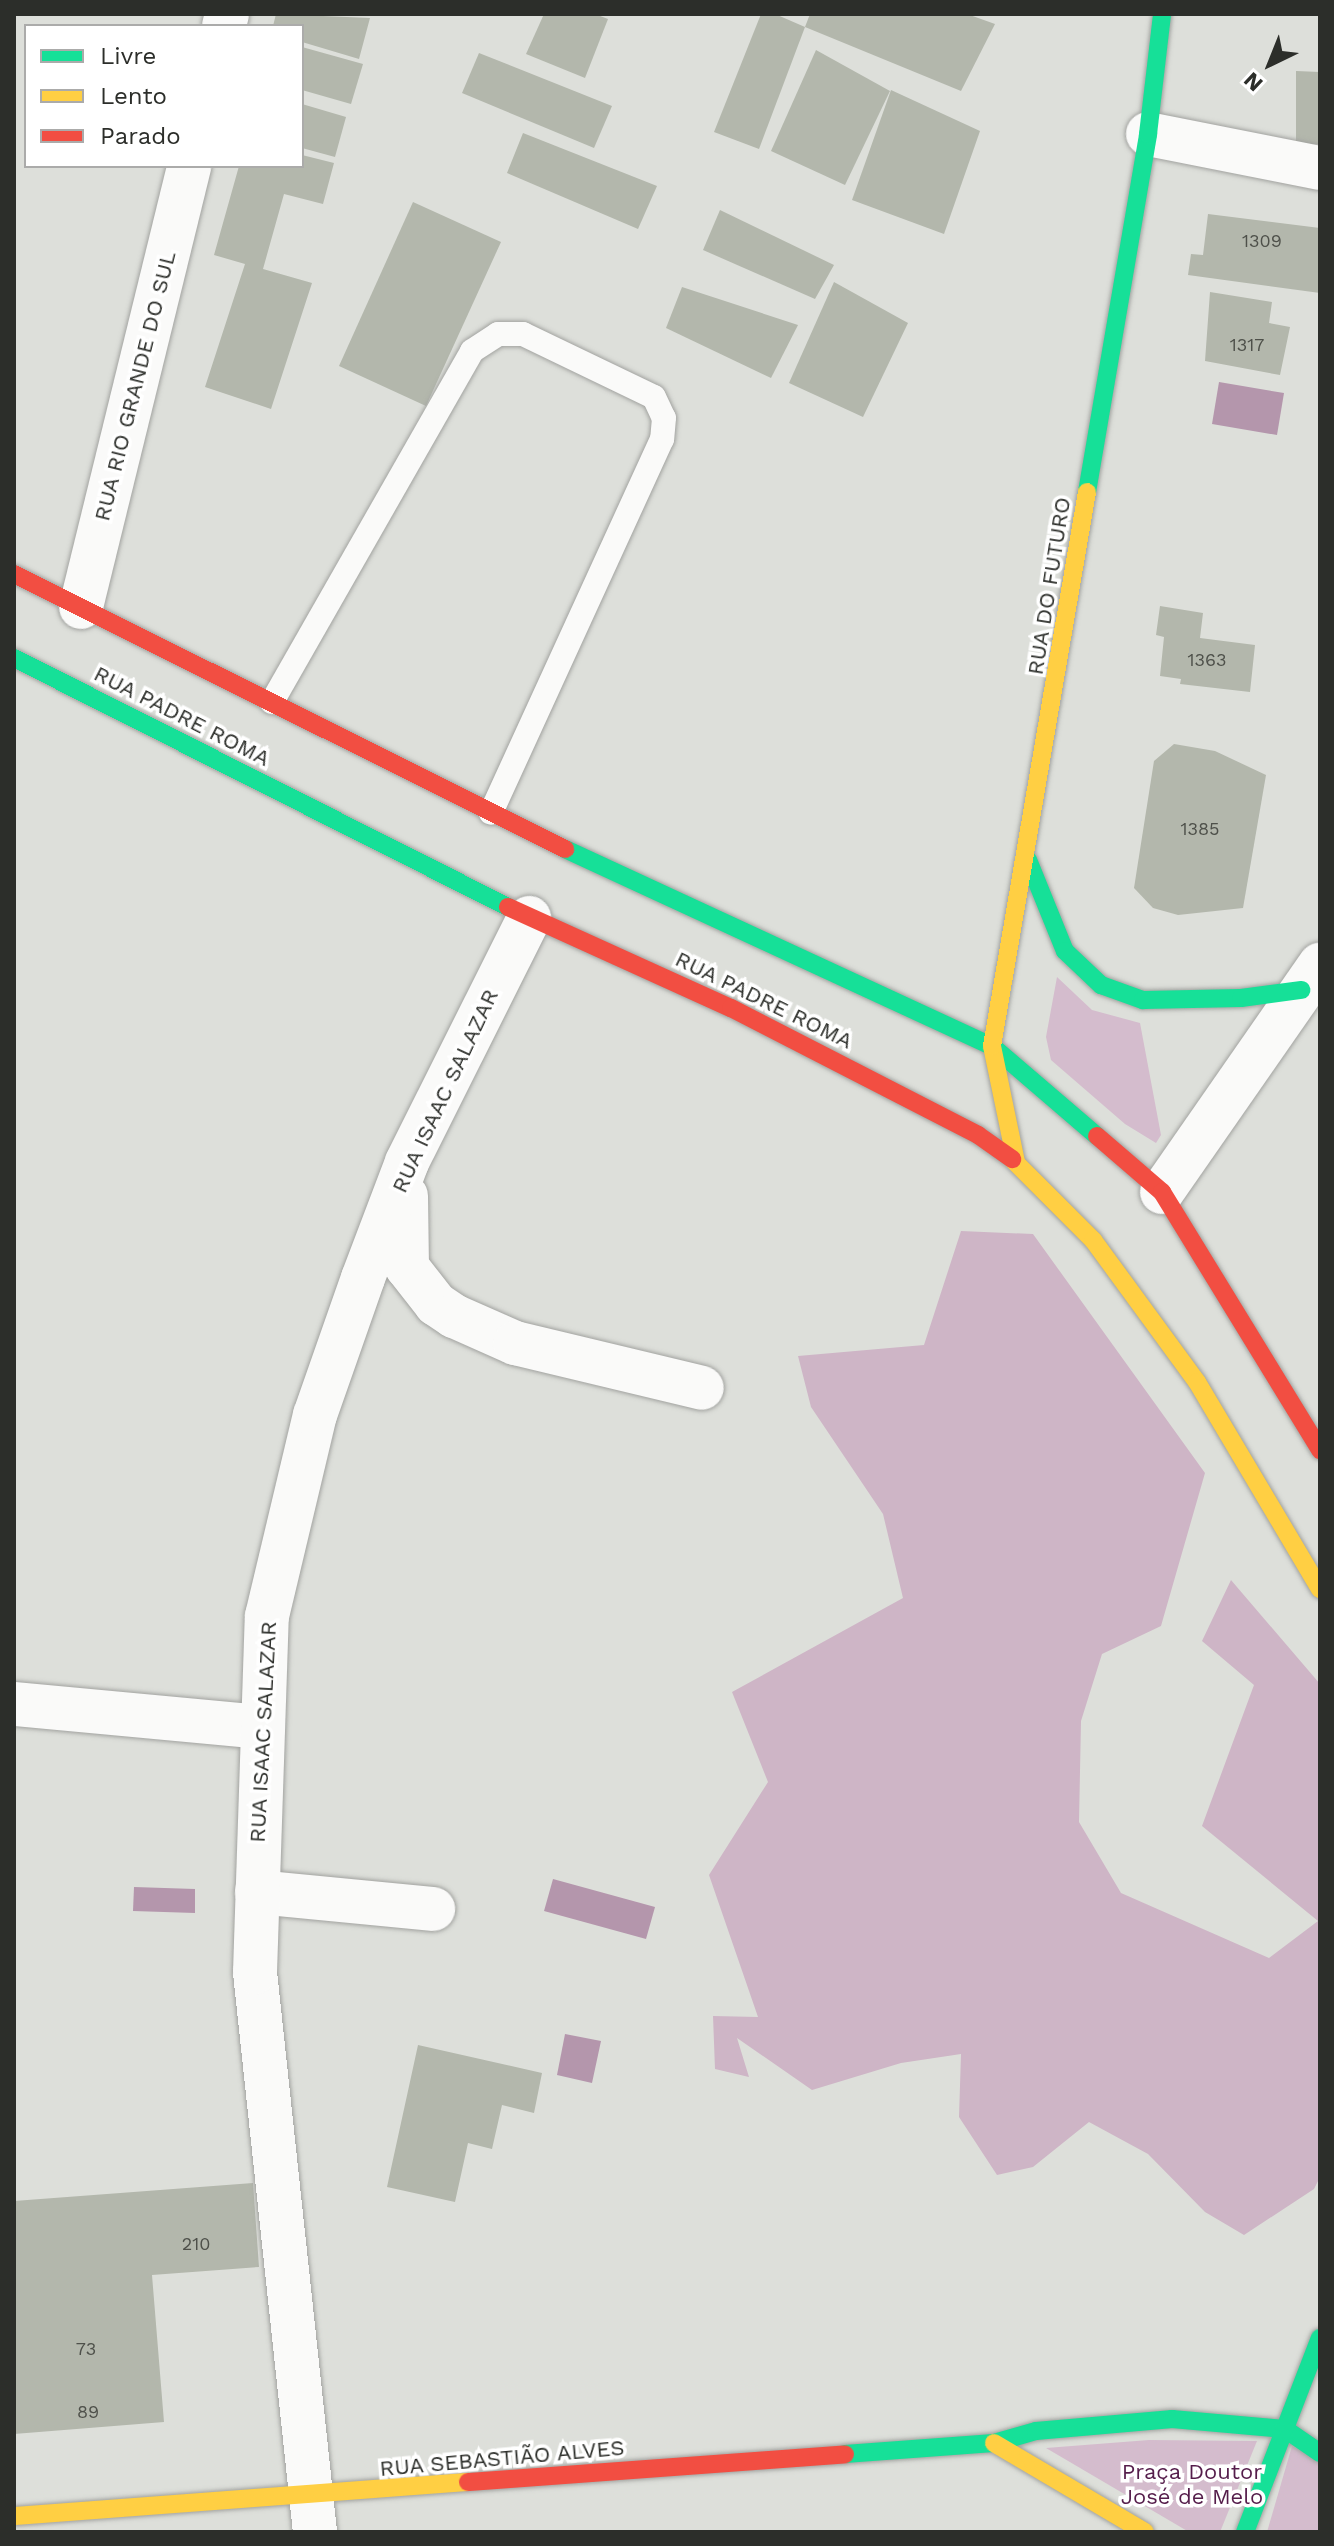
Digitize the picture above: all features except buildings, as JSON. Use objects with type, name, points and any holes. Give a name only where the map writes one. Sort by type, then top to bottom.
[{"type":"main road","name":"RUA DO FUTURO","points":[[1016,1162],[992,1046],[1028,860],[1148,134],[1162,14]]},
{"type":"main road","points":[[14,574],[491,813],[992,1046],[1162,1192],[1320,1450]]},
{"type":"main road","name":"RUA PADRE ROMA","points":[[14,658],[529,918],[731,1008],[965,1127],[1016,1162],[1093,1240],[1197,1382],[1320,1589]]},
{"type":"main road","points":[[1028,860],[1065,951],[1101,985],[1143,1000],[1241,998],[1310,977]]},
{"type":"main road","points":[[1245,2532],[1320,2338]]},
{"type":"main road","name":"RUA SEBASTIÃO ALVES","points":[[14,2516],[314,2515],[994,2443],[1036,2431],[1172,2419],[1285,2429],[1320,2453]]},
{"type":"main road","points":[[994,2443],[1145,2532]]},
{"type":"street","points":[[1148,134],[1320,168]]},
{"type":"street","name":"RUA RIO GRANDE DO SUL","points":[[81,607],[189,168]]},
{"type":"street","name":"RUA ISAAC SALAZAR","points":[[314,2515],[255,1972],[260,1727],[267,1616],[315,1415],[407,1162],[529,918]]},
{"type":"street","points":[[1162,1192],[1310,977]]},
{"type":"street","points":[[407,1162],[407,1267],[436,1304],[515,1343],[702,1388]]},
{"type":"street","points":[[14,1704],[260,1727]]},
{"type":"street","points":[[257,1892],[433,1909]]},
{"type":"lane","points":[[272,702],[472,351],[498,334],[523,334],[654,397],[664,418],[662,439],[491,813]]},
{"type":"green space","points":[[1057,977],[1092,1010],[1140,1023],[1161,1135],[1156,1143],[1125,1124],[1051,1060],[1046,1037]]},
{"type":"green space","name":"Praça Doutor José de Melo","points":[[1149,2440],[1257,2441],[1220,2532],[1189,2532],[1046,2448]]},
{"type":"green space","name":"Praça Doutor José de Melo","points":[[1292,2446],[1320,2461],[1320,2532],[1267,2532]]},
{"type":"shaded area","points":[[1219,382],[1284,393],[1277,435],[1212,424]]},
{"type":"shaded area","points":[[961,1231],[1033,1234],[1205,1473],[1161,1626],[1102,1654],[1081,1721],[1079,1822],[1121,1893],[1269,1958],[1318,1921],[1202,1826],[1254,1685],[1202,1641],[1231,1580],[1320,1684],[1320,2177],[1314,2189],[1244,2235],[1205,2212],[1148,2154],[1089,2122],[1033,2167],[997,2175],[959,2117],[961,2054],[901,2063],[812,2090],[737,2038],[749,2077],[715,2069],[713,2016],[758,2017],[709,1875],[768,1782],[732,1692],[903,1598],[883,1514],[811,1407],[798,1356],[924,1345]]},
{"type":"shaded area","points":[[553,1879],[655,1907],[646,1939],[544,1911]]},
{"type":"shaded area","points":[[134,1887],[195,1889],[195,1913],[133,1911]]},
{"type":"shaded area","points":[[565,2034],[601,2041],[592,2083],[557,2075]]},
{"type":"traffic: fast","points":[[1087,492],[1148,134],[1162,14]]},
{"type":"traffic: fast","points":[[14,658],[508,907]]},
{"type":"traffic: fast","points":[[565,849],[992,1046],[1097,1136]]},
{"type":"traffic: fast","points":[[1028,860],[1065,951],[1101,985],[1143,1000],[1241,998],[1301,990]]},
{"type":"traffic: fast","points":[[1245,2532],[1320,2338]]},
{"type":"traffic: fast","points":[[845,2454],[994,2443],[1036,2431],[1172,2419],[1285,2429],[1320,2453]]},
{"type":"traffic: slow","points":[[1016,1162],[992,1046],[1087,492]]},
{"type":"traffic: slow","points":[[1012,1159],[1093,1240],[1197,1382],[1320,1589]]},
{"type":"traffic: slow","points":[[994,2443],[1145,2532]]},
{"type":"traffic: slow","points":[[14,2516],[468,2482]]},
{"type":"traffic: jam","points":[[14,574],[565,849]]},
{"type":"traffic: jam","points":[[508,907],[731,1008],[978,1135],[1012,1159]]},
{"type":"traffic: jam","points":[[1097,1136],[1162,1192],[1320,1450]]},
{"type":"traffic: jam","points":[[468,2482],[845,2454]]}]
